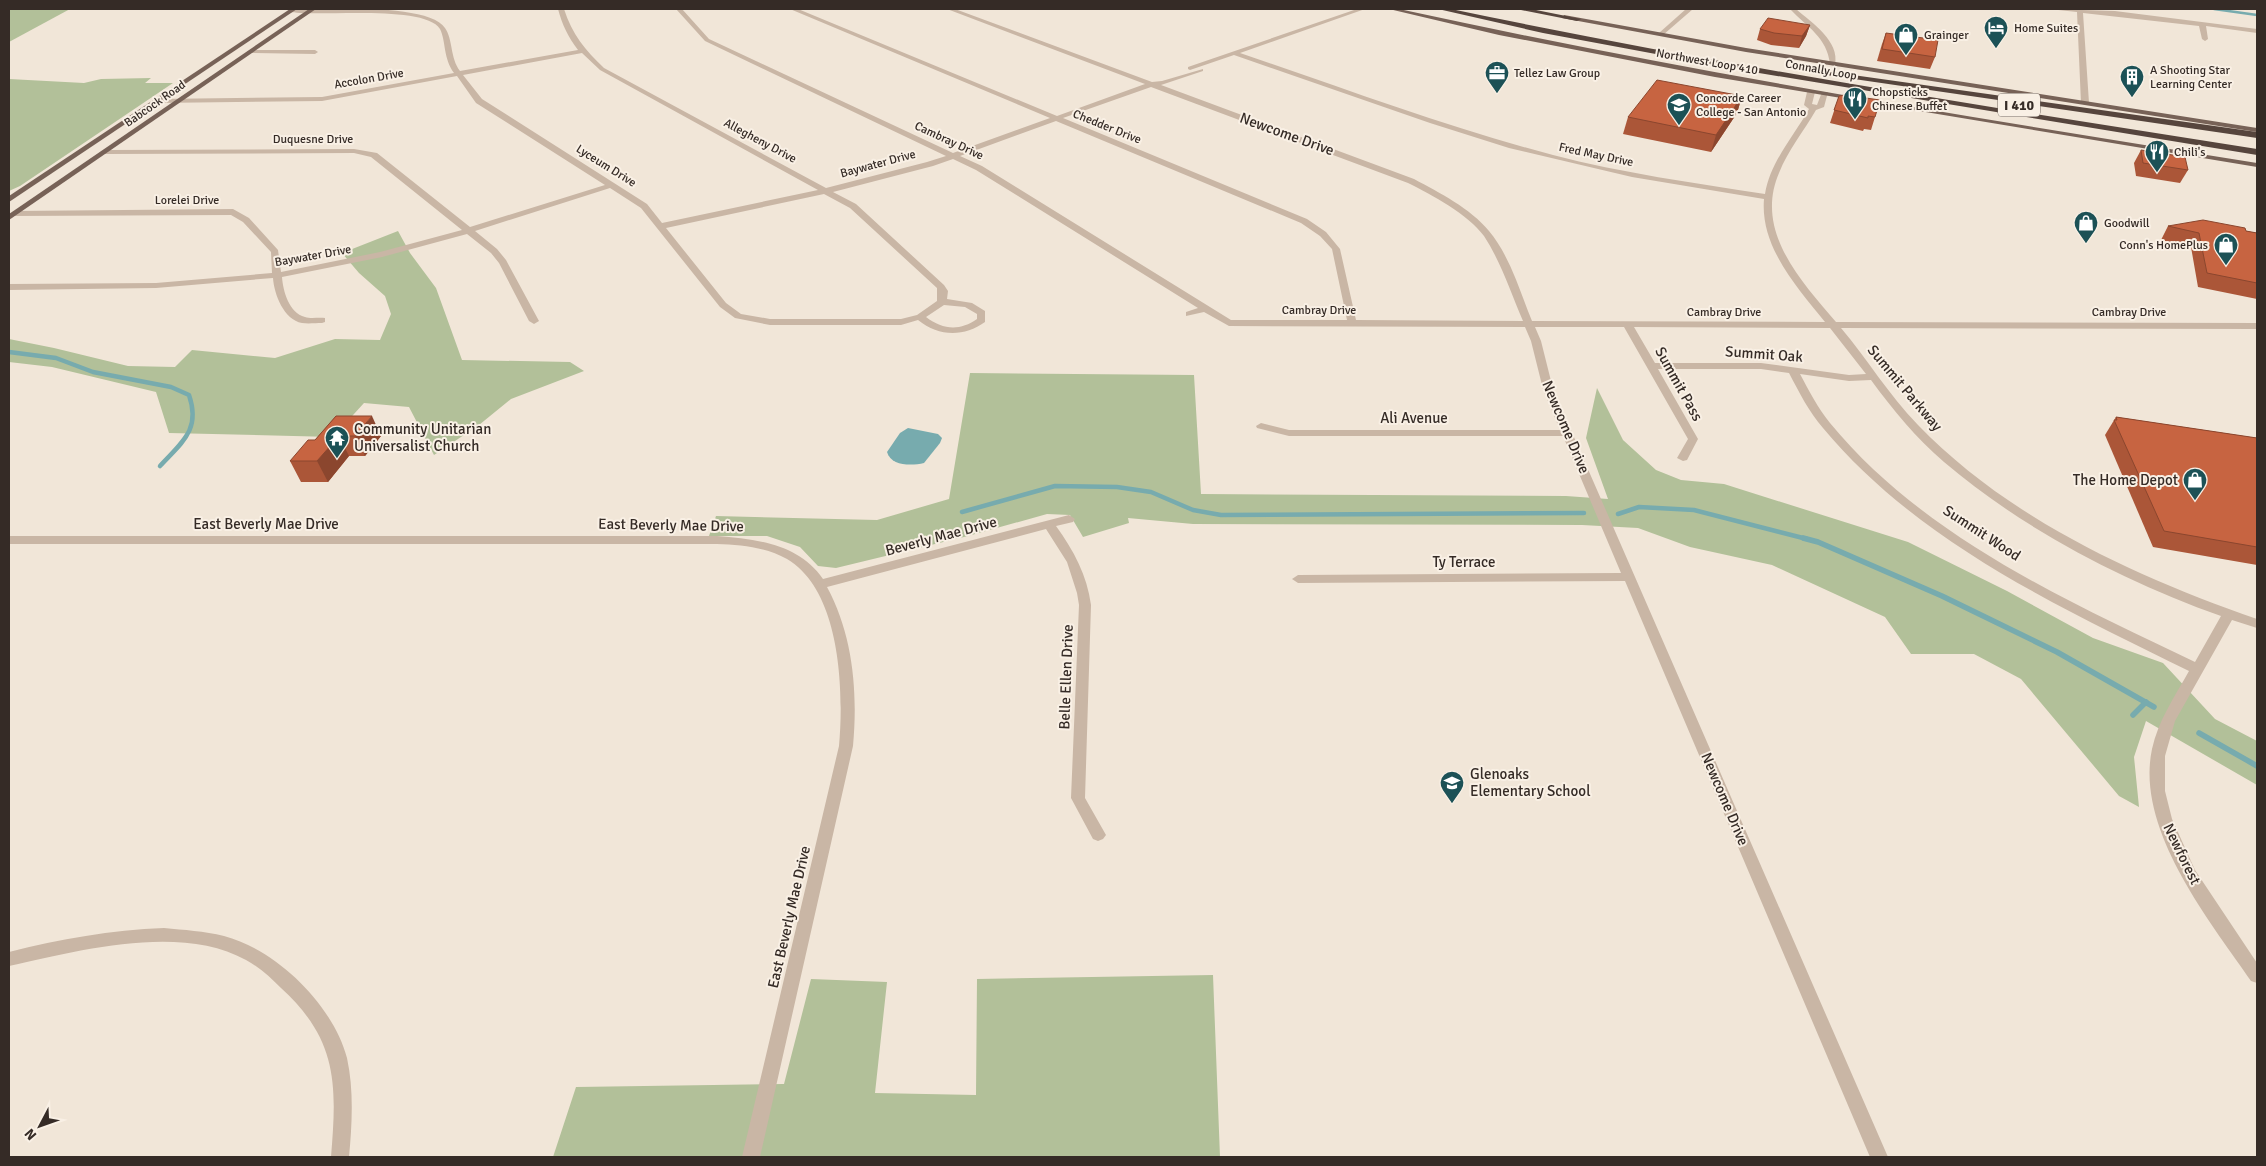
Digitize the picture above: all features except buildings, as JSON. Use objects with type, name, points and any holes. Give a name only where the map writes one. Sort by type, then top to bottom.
[{"type":"highway","name":"Connally Loop","points":[[1442,9],[1684,59],[2257,152]]},
{"type":"highway","name":"Connally Loop","points":[[1474,9],[1628,40],[1780,66],[2257,142]]},
{"type":"highway","points":[[1520,9],[1577,19]]},
{"type":"highway","points":[[1780,66],[2257,135]]},
{"type":"highway","points":[[1986,109],[2025,120],[2257,160]]},
{"type":"main road","name":"Northwest Loop 410","points":[[1392,9],[1549,43],[1811,92],[2257,166]]},
{"type":"main road","name":"Northwest Loop 410","points":[[1525,9],[1833,64],[2257,130]]},
{"type":"main road","name":"Babcock Road","points":[[12,198],[293,10]]},
{"type":"main road","name":"Babcock Road","points":[[12,216],[312,10]]},
{"type":"main road","points":[[12,198],[42,196]]},
{"type":"street","name":"Allegheny Drive","points":[[561,9],[565,24],[573,40],[582,51],[613,76],[853,206],[940,287],[943,291],[940,304]]},
{"type":"street","name":"Cambray Drive","points":[[679,9],[701,35],[716,45],[953,156],[1007,184],[1229,323],[2252,325]]},
{"type":"street","name":"Chedder Drive","points":[[793,9],[1295,217],[1314,227],[1336,249],[1352,322]]},
{"type":"street","name":"Newcome Drive","points":[[950,9],[1388,172],[1434,193],[1452,204],[1486,233],[1499,254],[1536,341],[1548,389],[1879,1157]]},
{"type":"street","name":"Baywater Drive","points":[[661,226],[826,191],[953,156],[1152,84],[1163,83],[1224,55],[1236,54],[1362,9]]},
{"type":"street","points":[[1661,34],[1684,12],[1690,9]]},
{"type":"street","points":[[1792,9],[1826,39],[1833,53],[1833,64]]},
{"type":"street","points":[[2052,9],[2115,13],[2257,31]]},
{"type":"street","name":"Lyceum Drive","points":[[293,10],[394,11],[431,19],[443,29],[449,56],[473,94],[487,107],[644,206],[724,305],[738,316],[770,322],[901,322],[920,317],[940,304]]},
{"type":"street","points":[[2080,11],[2085,103]]},
{"type":"street","points":[[2202,23],[2205,39]]},
{"type":"street","name":"Accolon Drive","points":[[157,101],[322,99],[582,51]]},
{"type":"street","points":[[250,52],[315,52]]},
{"type":"street","name":"Fred May Drive","points":[[1236,54],[1424,118],[1496,141],[1572,162],[1621,173],[1768,197]]},
{"type":"street","points":[[1811,92],[1808,105],[1813,108]]},
{"type":"street","name":"Summit Parkway","points":[[1825,94],[1820,107],[1813,108],[1806,122],[1775,168],[1768,197],[1768,218],[1776,244],[1793,274],[1914,426],[1941,452],[1975,480],[2017,509],[2109,562],[2199,602],[2257,624]]},
{"type":"street","points":[[1416,122],[1424,118]]},
{"type":"street","name":"Duquesne Drive","points":[[106,152],[364,152],[374,155],[494,251],[503,262],[534,321]]},
{"type":"street","name":"Baywater Drive","points":[[9,287],[173,286],[277,275],[387,254],[612,185]]},
{"type":"street","name":"Lorelei Drive","points":[[12,216],[233,212],[246,220],[275,252],[281,297],[288,309],[302,320],[322,320]]},
{"type":"street","points":[[920,317],[930,326],[947,331],[968,328],[978,323],[983,316],[977,308],[966,303],[940,304]]},
{"type":"street","points":[[1188,314],[1206,308]]},
{"type":"street","name":"Summit Pass","points":[[1628,325],[1693,439],[1684,458]]},
{"type":"street","points":[[2252,325],[2257,334]]},
{"type":"street","name":"Summit Oak","points":[[1651,366],[1761,366],[1848,378],[1875,377]]},
{"type":"street","name":"Summit Wood","points":[[1792,370],[1812,406],[1849,451],[1882,482],[1917,510],[1957,539],[2043,590],[2197,669]]},
{"type":"street","name":"Ali Avenue","points":[[1261,426],[1289,433],[1568,433]]},
{"type":"street","name":"Beverly Mae Drive","points":[[821,584],[1069,519]]},
{"type":"street","name":"Belle Ellen Drive","points":[[1049,524],[1071,555],[1083,587],[1085,605],[1078,798],[1098,835]]},
{"type":"street","name":"East Beverly Mae Drive","points":[[9,540],[746,542],[768,546],[800,562],[821,584],[844,650],[850,684],[850,721],[846,746],[751,1157]]},
{"type":"street","name":"Ty Terrace","points":[[1298,579],[1630,578]]},
{"type":"street","name":"Newforest","points":[[2229,613],[2170,718],[2160,740],[2156,762],[2157,785],[2160,802],[2172,839],[2187,869],[2257,976]]},
{"type":"street","points":[[9,959],[99,940],[151,936],[192,938],[226,944],[251,954],[298,990],[315,1008],[329,1032],[338,1058],[344,1097],[340,1157]]},
{"type":"green space","points":[[9,9],[70,9],[9,42]]},
{"type":"green space","points":[[151,78],[145,83],[173,83],[20,186],[9,191],[9,79],[84,83],[101,79]]},
{"type":"green space","points":[[398,231],[410,253],[436,288],[462,360],[570,362],[584,371],[511,399],[479,425],[434,455],[409,407],[364,403],[333,437],[169,433],[156,392],[52,367],[9,362],[9,339],[128,366],[175,367],[192,350],[275,358],[335,339],[380,340],[391,314],[385,296],[359,273],[342,253]]},
{"type":"green space","points":[[970,373],[1194,375],[1201,494],[1566,496],[1608,499],[1586,438],[1597,388],[1623,440],[1656,470],[1681,480],[1724,484],[1908,542],[2007,591],[2093,638],[2163,663],[2215,719],[2257,741],[2257,785],[2146,721],[2134,757],[2139,807],[2119,796],[2021,679],[1974,654],[1911,654],[1885,617],[1772,565],[1690,547],[1638,528],[1582,525],[1193,524],[1128,518],[1129,523],[1083,537],[1070,515],[1047,514],[968,536],[836,568],[818,566],[800,547],[767,536],[709,536],[716,516],[877,520],[949,499]]},
{"type":"green space","points":[[1213,975],[1220,1157],[553,1157],[576,1087],[784,1084],[811,979],[887,982],[875,1093],[976,1095],[977,979]]},
{"type":"water","points":[[908,428],[938,434],[942,438],[924,463],[902,464],[889,457],[887,452],[900,433]]},
{"type":"waterway","points":[[2214,9],[2257,15]]},
{"type":"waterway","points":[[9,352],[56,358],[93,372],[171,387],[189,395],[193,417],[191,427],[182,442],[160,466]]},
{"type":"waterway","points":[[962,512],[1055,486],[1117,487],[1151,492],[1193,510],[1221,515],[1584,513]]},
{"type":"waterway","points":[[1618,514],[1639,507],[1694,510],[1807,539]]},
{"type":"waterway","points":[[1803,538],[1818,542],[1942,596],[2057,652],[2146,702]]},
{"type":"waterway","points":[[2133,715],[2146,702]]},
{"type":"waterway","points":[[2146,702],[2154,707]]},
{"type":"waterway","points":[[2199,733],[2257,766]]},
{"type":"place","name":"Home Suites","points":[[1996,49]]},
{"type":"place","name":"Grainger","points":[[1906,56]]},
{"type":"place","name":"Tellez Law Group","points":[[1497,94]]},
{"type":"place","name":"A Shooting Star Learning Center","points":[[2132,98]]},
{"type":"place","name":"Chopsticks Chinese Buffet","points":[[1855,120]]},
{"type":"place","name":"Concorde Career College - San Antonio","points":[[1679,126]]},
{"type":"place","name":"Chili's","points":[[2157,173]]},
{"type":"place","name":"Goodwill","points":[[2086,244]]},
{"type":"place","name":"Conn's HomePlus","points":[[2226,266]]},
{"type":"place","name":"Community Unitarian Universalist Church","points":[[337,459]]},
{"type":"place","name":"The Home Depot","points":[[2195,501]]},
{"type":"place","name":"Glenoaks Elementary School","points":[[1452,804]]}]
